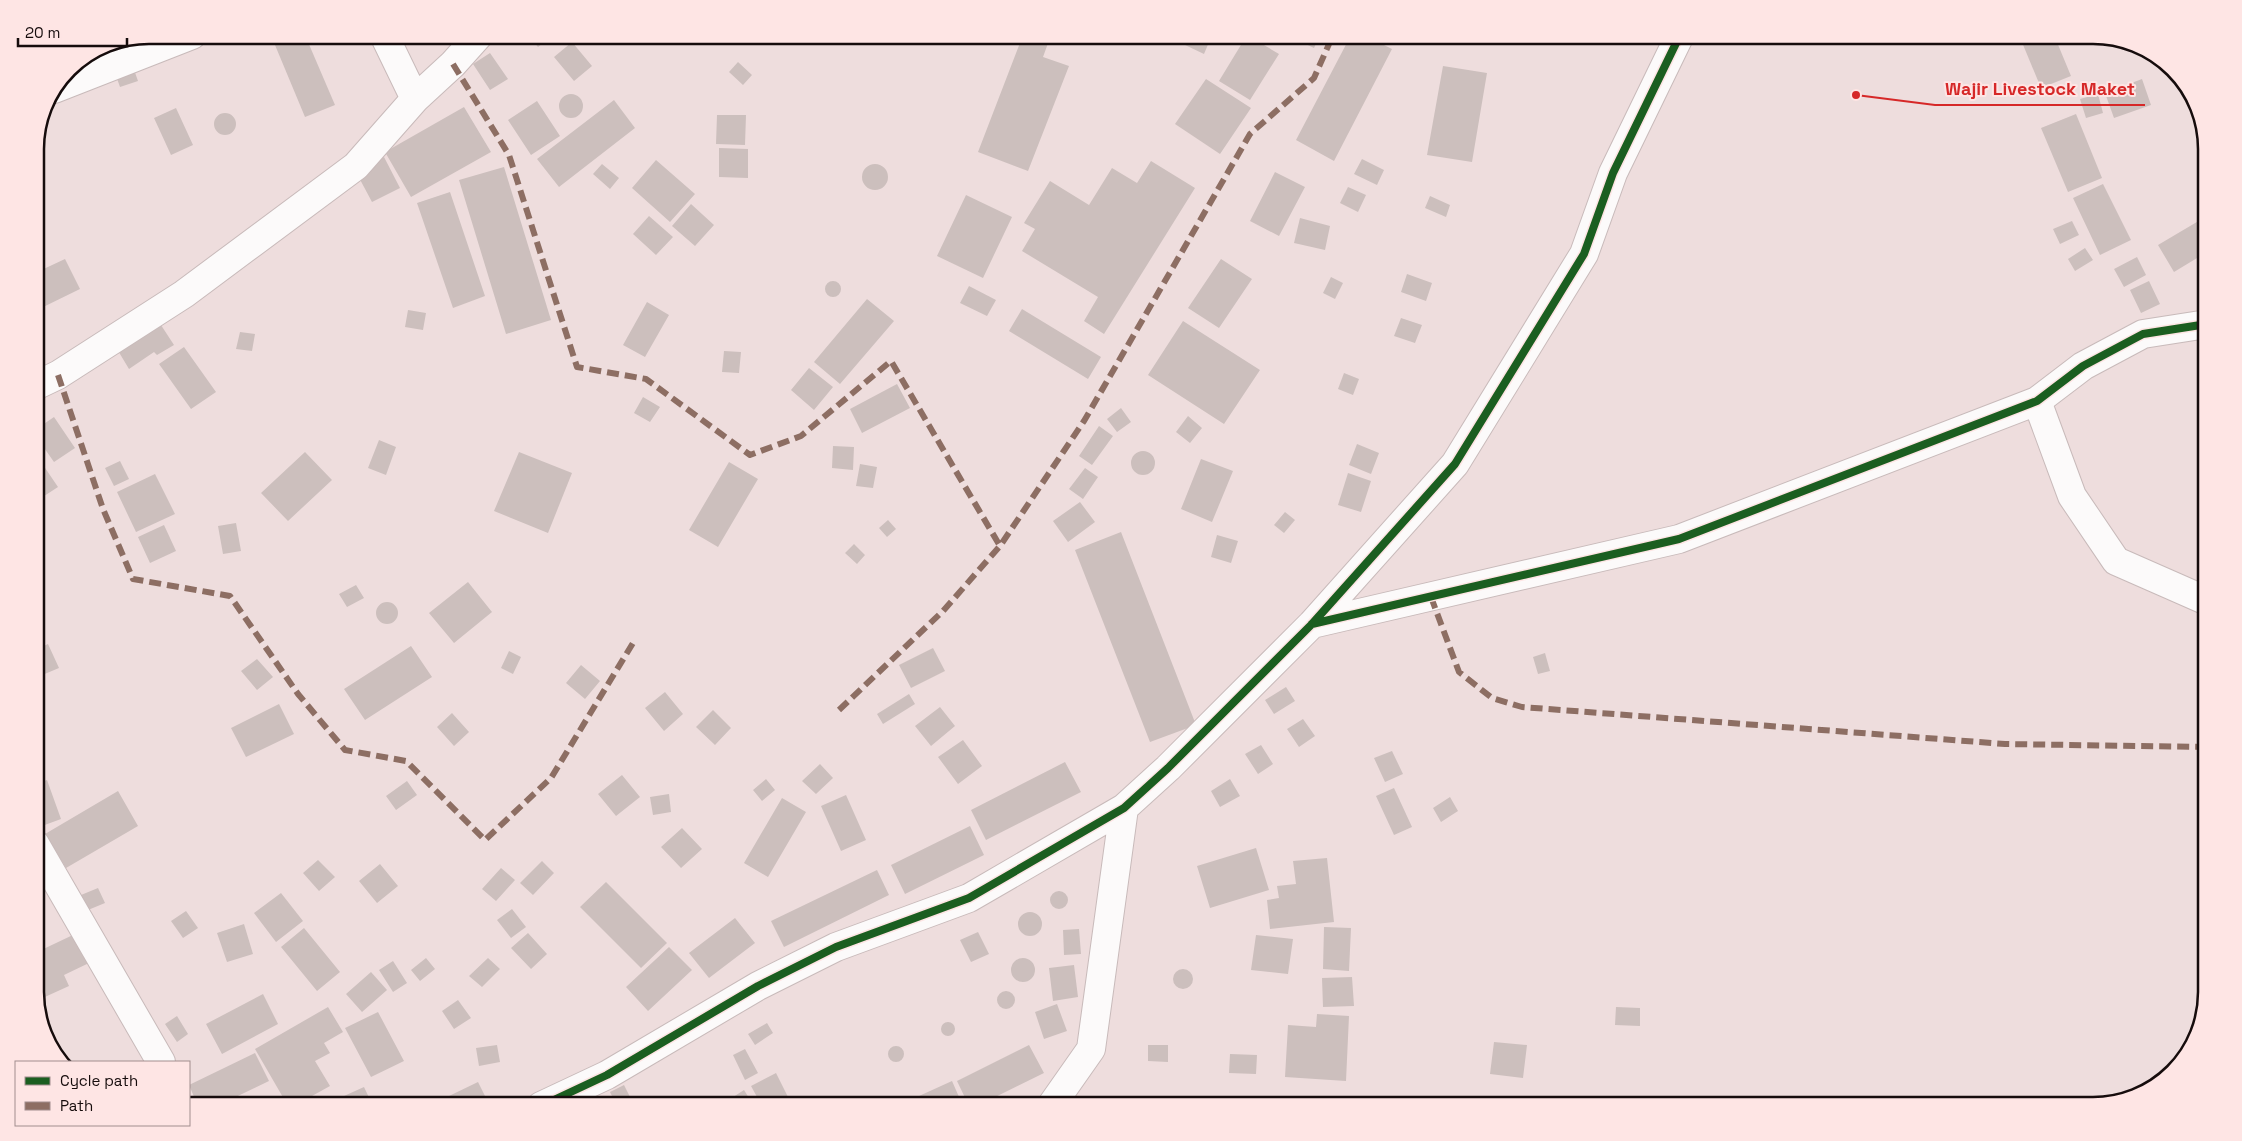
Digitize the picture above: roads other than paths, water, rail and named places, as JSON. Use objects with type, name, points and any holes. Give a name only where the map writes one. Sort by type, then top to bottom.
[{"type":"street","points":[[66,85],[169,44]]},
{"type":"street","points":[[388,44],[415,99]]},
{"type":"street","points":[[44,382],[58,375],[184,294],[356,166],[415,99],[470,44]]},
{"type":"street","points":[[560,1097],[608,1075],[758,986],[836,947],[969,898],[1124,808],[1168,768],[1312,624],[1455,464],[1584,254],[1613,173],[1676,44]]},
{"type":"street","points":[[1312,624],[1679,539],[2037,401],[2084,366],[2143,334],[2198,325]]},
{"type":"street","points":[[2037,401],[2072,496],[2116,560],[2198,597]]},
{"type":"street","points":[[1057,1097],[1091,1049],[1124,808]]},
{"type":"street","points":[[44,860],[160,1061]]},
{"type":"place","name":"Wajir Livestock Maket","points":[[1856,95]]}]
